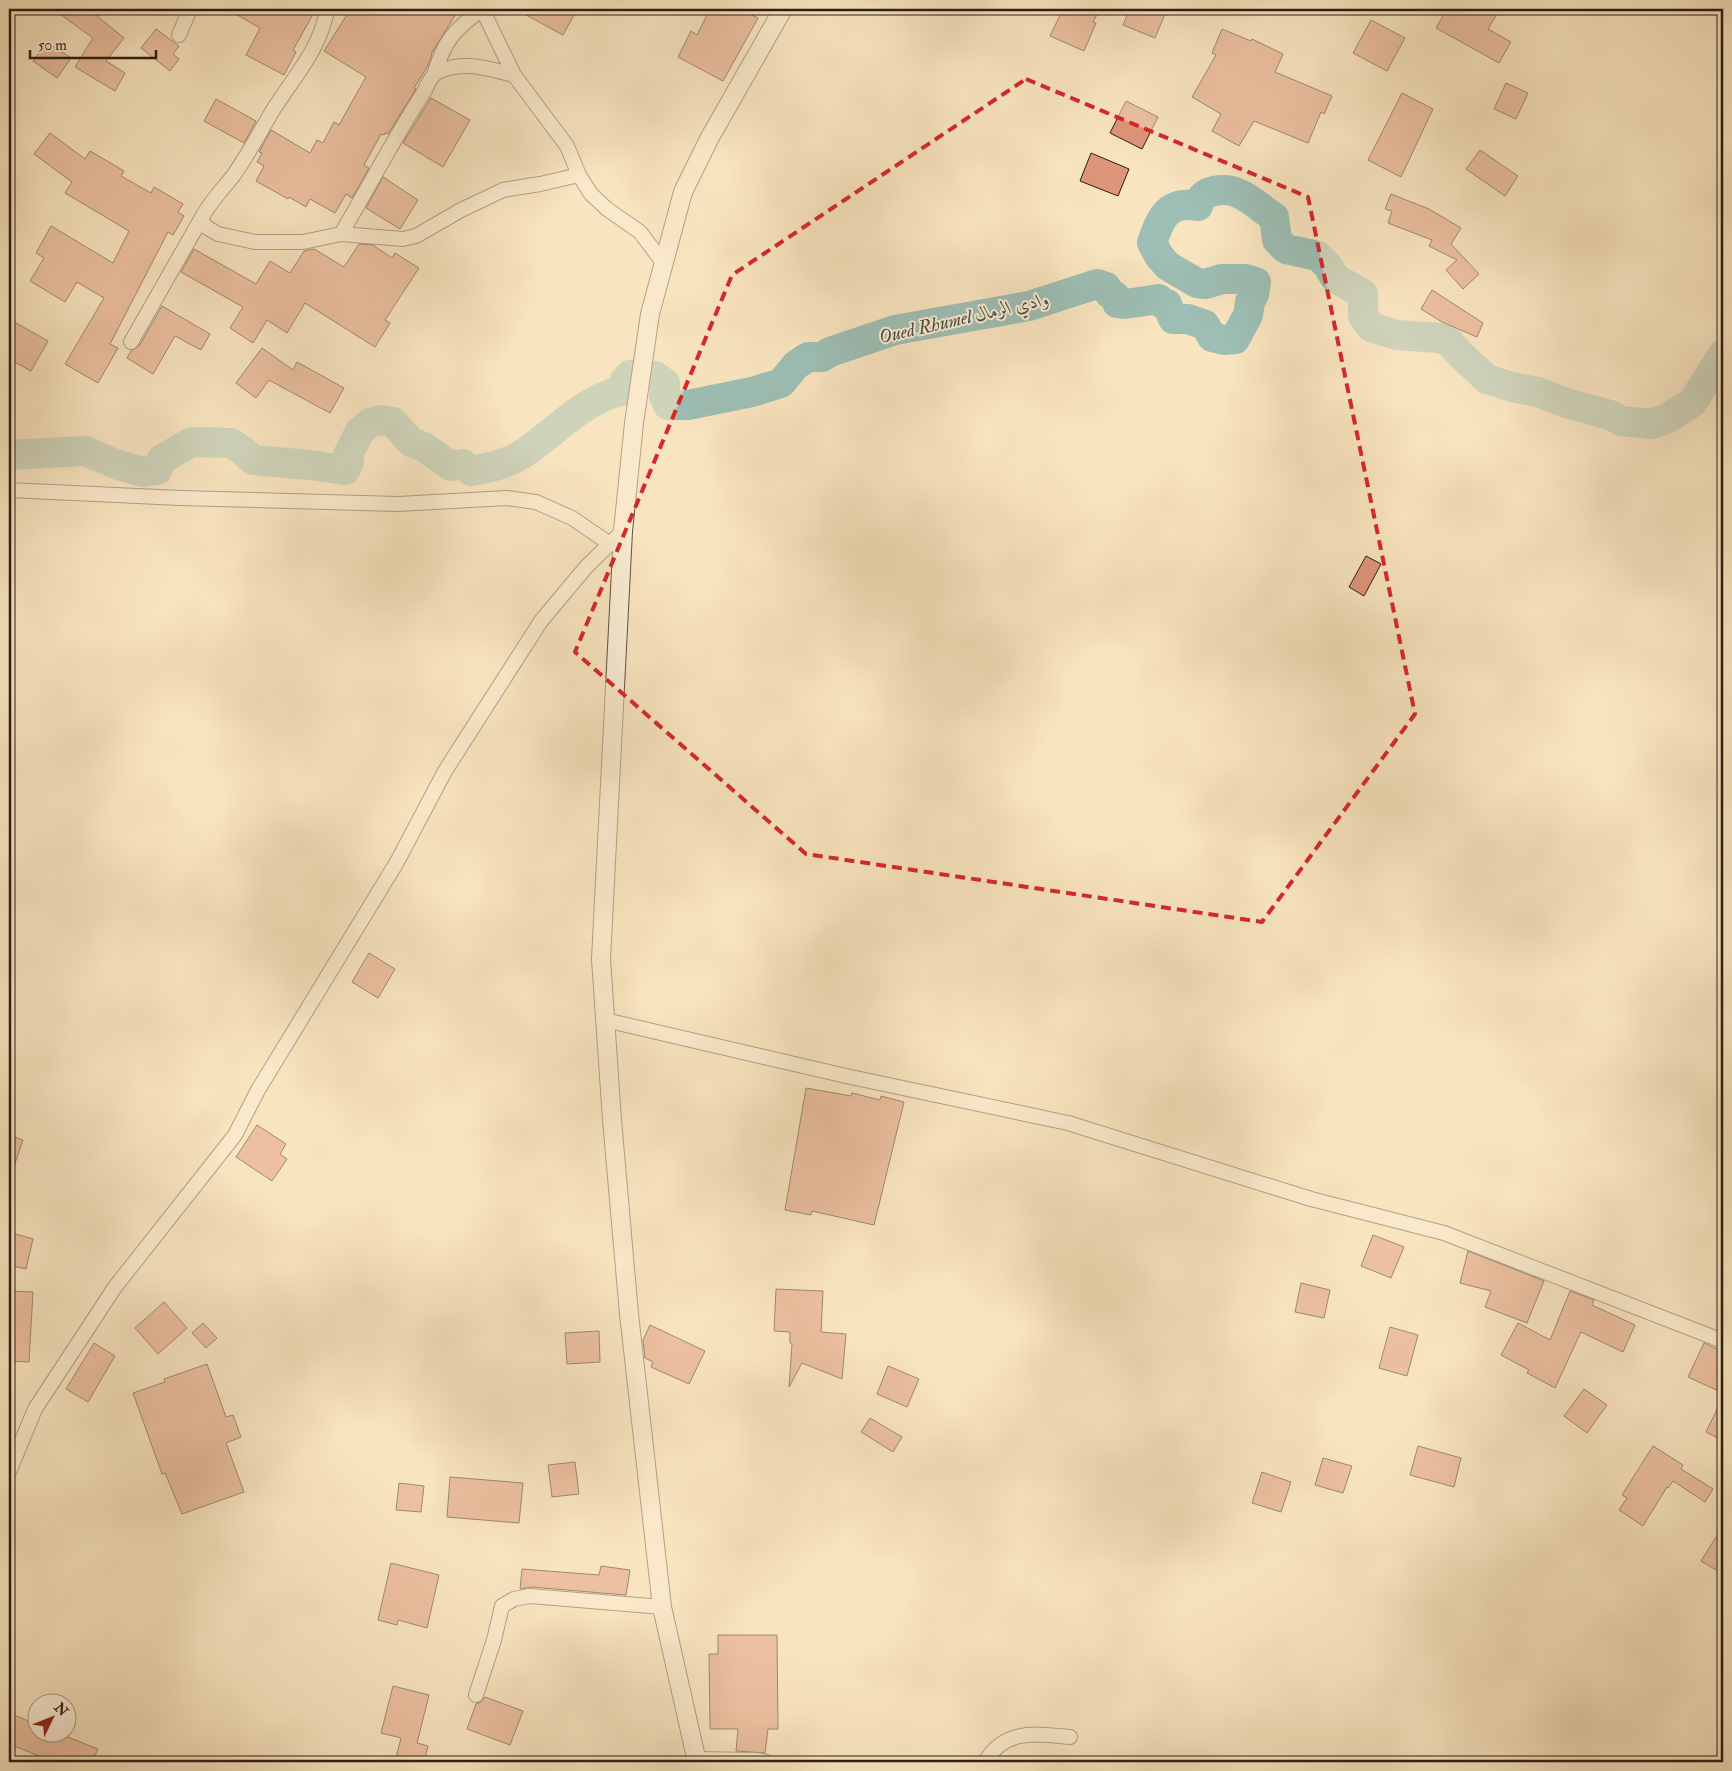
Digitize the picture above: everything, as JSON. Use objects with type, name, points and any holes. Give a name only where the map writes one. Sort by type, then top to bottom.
[{"type":"street","points":[[179,35],[190,9]]},
{"type":"street","points":[[131,342],[205,210],[247,156],[274,109],[303,67],[318,41],[327,9]]},
{"type":"street","points":[[341,234],[373,182],[409,114],[434,75],[446,42],[460,26],[482,9],[514,75],[567,146],[579,176],[591,194],[607,209],[640,232],[664,264]]},
{"type":"street","points":[[767,1762],[757,1760],[697,1761],[662,1607],[629,1314],[601,960],[623,531],[634,424],[650,314],[683,192],[709,139],[783,9]]},
{"type":"street","points":[[434,75],[450,67],[477,66],[514,75]]},
{"type":"street","points":[[201,219],[206,227],[218,234],[254,242],[303,242],[341,234],[403,239],[416,236],[461,210],[503,190],[579,176]]},
{"type":"street","points":[[9,490],[180,498],[398,504],[507,498],[536,502],[572,518],[610,544]]},
{"type":"street","points":[[9,1472],[35,1409],[116,1286],[234,1135],[258,1090],[397,862],[445,771],[541,621],[587,566],[623,531]]},
{"type":"street","points":[[606,1020],[846,1076],[1068,1123],[1311,1199],[1444,1233],[1723,1342]]},
{"type":"street","points":[[476,1695],[494,1640],[502,1606],[514,1599],[530,1596],[662,1607]]},
{"type":"street","points":[[985,1762],[993,1750],[1009,1740],[1031,1734],[1070,1737]]},
{"type":"highlighted area","points":[[1026,79],[1308,197],[1415,714],[1262,922],[806,854],[575,652],[732,275]]},
{"type":"building","points":[[53,9],[103,9],[97,16],[124,38],[106,61],[125,73],[115,91],[75,67],[93,38]]},
{"type":"building","points":[[227,9],[316,9],[293,50],[296,52],[284,75],[246,55],[260,28]]},
{"type":"building","points":[[354,9],[459,9],[431,54],[427,67],[414,88],[416,89],[388,134],[381,134],[364,165],[369,168],[352,198],[346,194],[335,213],[310,199],[306,207],[256,181],[264,166],[257,162],[262,153],[259,152],[271,130],[310,153],[317,140],[323,143],[334,122],[339,125],[366,77],[324,51],[348,13],[351,14]]},
{"type":"building","points":[[515,9],[577,9],[563,35]]},
{"type":"building","points":[[710,9],[740,9],[758,18],[723,81],[678,57],[691,31],[697,35]]},
{"type":"building","points":[[1063,9],[1100,9],[1093,22],[1096,23],[1084,51],[1050,36]]},
{"type":"building","points":[[1130,9],[1167,9],[1155,38],[1123,25]]},
{"type":"building","points":[[1447,9],[1500,9],[1488,29],[1511,42],[1499,63],[1436,28]]},
{"type":"building","points":[[1371,20],[1405,38],[1387,71],[1353,53]]},
{"type":"building","points":[[156,29],[179,46],[173,54],[179,59],[170,71],[141,48]]},
{"type":"building","points":[[1222,29],[1251,41],[1252,39],[1283,54],[1275,72],[1332,96],[1324,114],[1321,112],[1308,143],[1254,121],[1239,146],[1212,131],[1221,114],[1192,97],[1216,55],[1212,53]]},
{"type":"building","points":[[47,42],[71,58],[57,78],[33,61]]},
{"type":"building","points":[[1506,83],[1528,93],[1516,119],[1494,109]]},
{"type":"building","points":[[1402,93],[1433,109],[1401,177],[1368,160]]},
{"type":"building","points":[[431,98],[470,120],[443,167],[403,143]]},
{"type":"building","points":[[216,99],[256,121],[244,143],[204,121]]},
{"type":"building","points":[[1126,101],[1158,117],[1142,149],[1110,133]]},
{"type":"building","points":[[50,133],[85,159],[90,151],[124,171],[121,176],[151,193],[154,187],[183,204],[178,212],[184,216],[173,235],[168,232],[110,344],[118,348],[98,383],[65,364],[104,298],[77,282],[65,302],[30,281],[44,258],[36,253],[51,226],[113,263],[129,231],[65,193],[72,182],[34,154]]},
{"type":"building","points":[[1480,150],[1518,176],[1505,196],[1466,169]]},
{"type":"building","points":[[1091,153],[1129,169],[1118,196],[1080,181]]},
{"type":"building","points":[[383,177],[418,200],[400,229],[366,208]]},
{"type":"building","points":[[1391,194],[1429,209],[1461,228],[1451,244],[1479,274],[1463,289],[1446,270],[1457,260],[1429,246],[1432,240],[1388,223],[1392,211],[1385,209]]},
{"type":"building","points":[[359,244],[373,245],[392,258],[395,253],[419,268],[385,320],[390,323],[375,347],[305,303],[287,333],[267,320],[253,343],[230,328],[243,307],[181,272],[194,249],[256,284],[270,261],[290,273],[304,251],[314,249],[344,267]]},
{"type":"building","points":[[1432,290],[1483,323],[1477,337],[1442,322],[1421,309]]},
{"type":"building","points":[[162,306],[210,334],[201,350],[175,336],[153,374],[127,358],[131,351],[139,346]]},
{"type":"building","points":[[9,319],[48,341],[31,371],[9,359]]},
{"type":"building","points":[[262,348],[293,370],[297,362],[344,388],[330,413],[269,380],[256,398],[236,383]]},
{"type":"building","points":[[1366,556],[1381,564],[1364,596],[1349,587]]},
{"type":"building","points":[[369,953],[395,969],[378,998],[352,982]]},
{"type":"building","points":[[806,1088],[851,1096],[852,1093],[880,1100],[881,1096],[904,1102],[874,1225],[812,1211],[811,1215],[785,1210]]},
{"type":"building","points":[[257,1125],[286,1144],[280,1154],[287,1159],[272,1181],[236,1157]]},
{"type":"building","points":[[9,1135],[23,1140],[11,1175],[9,1175]]},
{"type":"building","points":[[9,1232],[33,1239],[26,1269],[9,1265]]},
{"type":"building","points":[[1373,1235],[1404,1247],[1391,1278],[1361,1266]]},
{"type":"building","points":[[1468,1251],[1544,1281],[1527,1323],[1485,1307],[1491,1291],[1460,1283]]},
{"type":"building","points":[[1301,1283],[1330,1290],[1324,1318],[1295,1312]]},
{"type":"building","points":[[776,1289],[823,1291],[821,1332],[846,1334],[842,1379],[802,1363],[789,1387],[792,1344],[790,1343],[790,1332],[774,1331]]},
{"type":"building","points":[[9,1291],[33,1292],[29,1362],[9,1361]]},
{"type":"building","points":[[1570,1291],[1594,1300],[1592,1305],[1635,1325],[1623,1352],[1581,1332],[1555,1388],[1527,1373],[1529,1370],[1501,1355],[1518,1323],[1550,1340]]},
{"type":"building","points":[[164,1302],[187,1328],[158,1354],[135,1328]]},
{"type":"building","points":[[203,1323],[217,1338],[206,1348],[192,1333]]},
{"type":"building","points":[[650,1325],[705,1351],[689,1384],[651,1367],[653,1362],[645,1358],[643,1340]]},
{"type":"building","points":[[1390,1327],[1418,1335],[1407,1376],[1379,1368]]},
{"type":"building","points":[[599,1331],[600,1362],[567,1364],[565,1333]]},
{"type":"building","points":[[94,1343],[115,1356],[88,1402],[66,1389]]},
{"type":"building","points":[[1704,1343],[1723,1352],[1723,1393],[1688,1377]]},
{"type":"building","points":[[207,1364],[226,1417],[233,1415],[241,1437],[226,1443],[244,1492],[182,1514],[165,1473],[162,1474],[133,1393],[165,1382],[164,1379]]},
{"type":"building","points":[[888,1366],[919,1379],[907,1407],[877,1394]]},
{"type":"building","points":[[1584,1389],[1607,1405],[1587,1433],[1564,1416]]},
{"type":"building","points":[[1723,1397],[1723,1441],[1706,1432]]},
{"type":"building","points":[[870,1418],[902,1437],[893,1452],[861,1432]]},
{"type":"building","points":[[1418,1446],[1461,1458],[1454,1487],[1410,1475]]},
{"type":"building","points":[[1653,1446],[1683,1465],[1681,1469],[1713,1489],[1705,1502],[1673,1481],[1667,1487],[1643,1526],[1619,1510],[1627,1498],[1622,1495]]},
{"type":"building","points":[[1323,1458],[1352,1466],[1343,1493],[1315,1485]]},
{"type":"building","points":[[575,1462],[579,1494],[552,1497],[548,1465]]},
{"type":"building","points":[[1262,1472],[1291,1482],[1281,1512],[1252,1503]]},
{"type":"building","points":[[450,1477],[523,1483],[519,1523],[447,1517]]},
{"type":"building","points":[[399,1483],[424,1486],[421,1512],[396,1510]]},
{"type":"building","points":[[1723,1526],[1723,1574],[1701,1561]]},
{"type":"building","points":[[391,1563],[439,1575],[427,1628],[398,1620],[397,1625],[378,1620]]},
{"type":"building","points":[[601,1566],[630,1570],[626,1595],[531,1587],[520,1589],[522,1569],[599,1575]]},
{"type":"building","points":[[718,1635],[777,1635],[778,1729],[768,1729],[765,1753],[736,1751],[738,1729],[710,1729],[709,1654],[718,1654]]},
{"type":"building","points":[[393,1686],[429,1695],[417,1743],[428,1746],[424,1762],[395,1762],[401,1738],[381,1733]]},
{"type":"building","points":[[485,1697],[523,1711],[510,1745],[467,1729],[476,1704]]},
{"type":"building","points":[[9,1713],[28,1721],[28,1744],[78,1744],[78,1741],[98,1749],[92,1762],[54,1762],[9,1744]]},
{"type":"waterway","name":"Oued Rhumel وادي الرمال","points":[[9,455],[85,451],[118,465],[143,472],[157,470],[162,459],[192,442],[231,443],[253,460],[345,470],[349,462],[348,455],[360,431],[370,423],[381,420],[393,422],[411,442],[424,447],[451,466],[463,464],[471,471],[502,464],[519,456],[580,410],[593,402],[621,391],[625,380],[630,375],[655,376],[665,383],[664,396],[668,405],[688,405],[752,392],[781,383],[796,365],[808,357],[822,357],[830,352],[895,330],[1029,306],[1097,284],[1106,287],[1110,294],[1115,296],[1117,303],[1125,304],[1159,299],[1161,303],[1167,304],[1173,319],[1188,319],[1205,325],[1212,337],[1224,340],[1235,339],[1248,315],[1256,282],[1246,279],[1222,279],[1205,284],[1197,283],[1168,266],[1159,256],[1152,243],[1158,226],[1172,208],[1188,205],[1198,206],[1206,195],[1214,191],[1223,190],[1239,193],[1274,217],[1277,240],[1286,249],[1318,256],[1328,266],[1335,278],[1363,294],[1363,316],[1371,327],[1397,335],[1439,338],[1448,341],[1487,379],[1512,387],[1538,392],[1566,403],[1610,415],[1621,421],[1651,424],[1668,418],[1693,402],[1723,354]]}]
